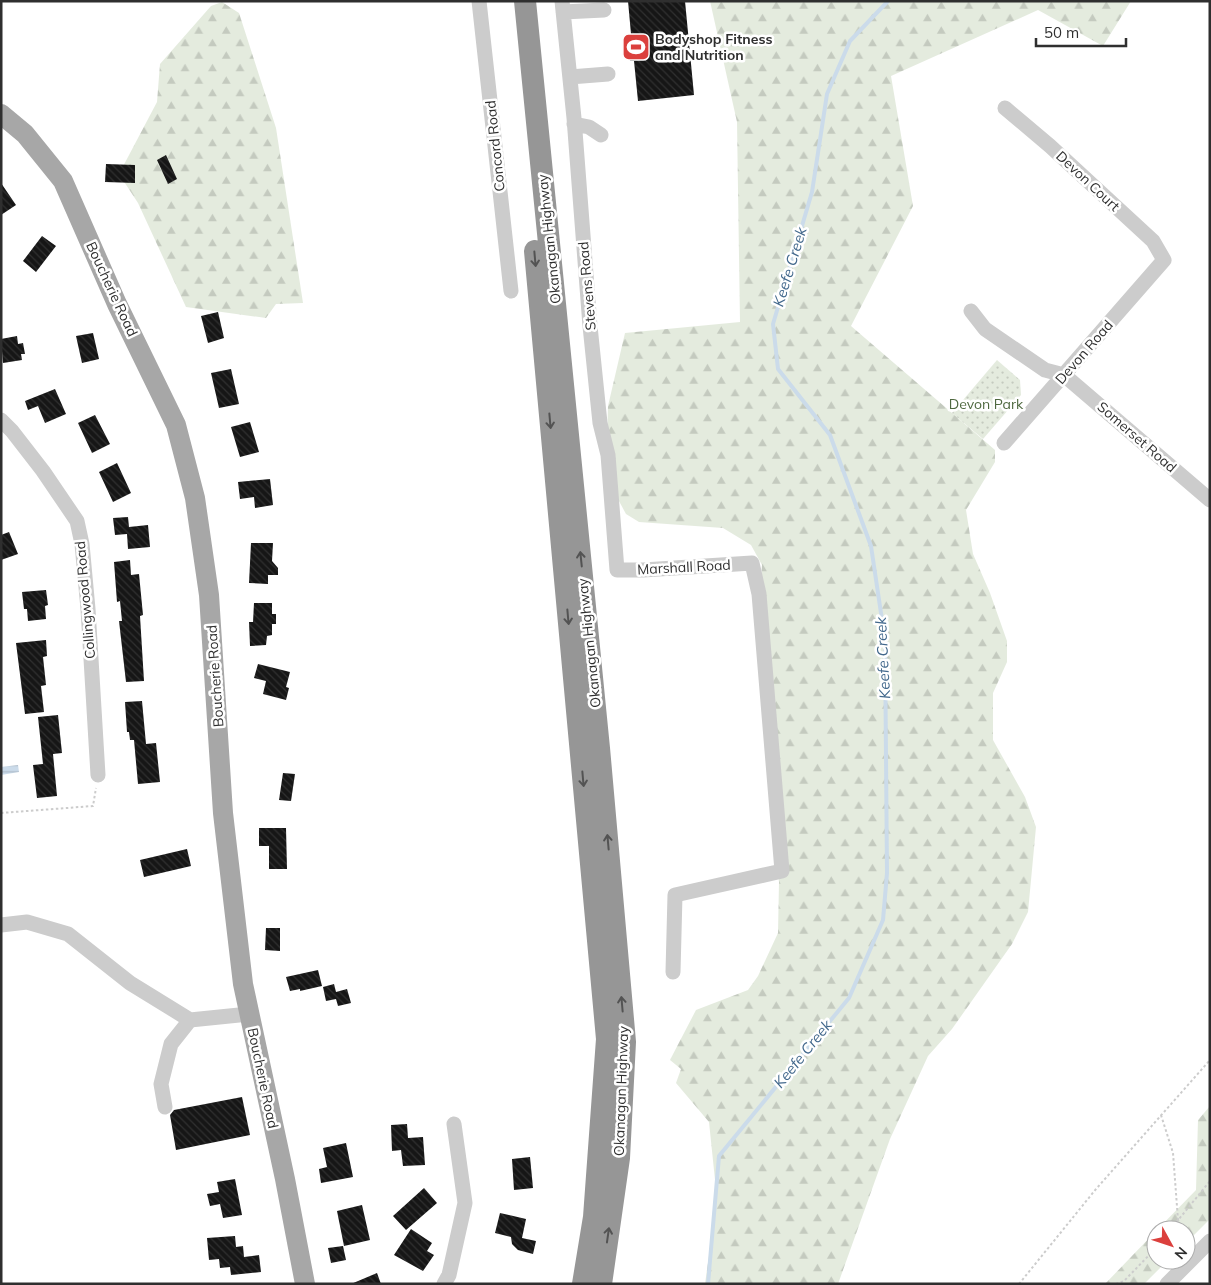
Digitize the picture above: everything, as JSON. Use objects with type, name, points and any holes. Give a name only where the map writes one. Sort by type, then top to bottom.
[{"type":"highway","name":"Okanagan Highway","points":[[511,1],[606,1039],[594,1217],[583,1284]]},
{"type":"highway","name":"Okanagan Highway","points":[[525,1],[626,1042],[619,1158],[601,1284]]},
{"type":"main road","name":"Boucherie Road","points":[[1,114],[25,134],[62,181],[117,304],[176,425],[195,498],[209,595],[223,813],[243,984],[285,1179],[305,1284]]},
{"type":"street","name":"Concord Road","points":[[479,1],[511,291]]},
{"type":"street","points":[[563,7],[604,10]]},
{"type":"street","name":"Stevens Road","points":[[563,7],[590,326],[600,423],[608,455],[617,570]]},
{"type":"street","points":[[570,77],[608,74]]},
{"type":"street","name":"Devon Court","points":[[1005,108],[1050,146],[1153,241],[1164,260]]},
{"type":"street","points":[[574,124],[589,127],[601,134]]},
{"type":"street","name":"Devon Road","points":[[1004,443],[1164,260]]},
{"type":"street","points":[[970,311],[985,329],[1037,365],[1045,370],[1064,375]]},
{"type":"street","name":"Somerset Road","points":[[1064,375],[1210,500]]},
{"type":"street","name":"Collingwood Road","points":[[1,420],[43,471],[77,521],[82,544],[88,609],[98,775]]},
{"type":"street","name":"Marshall Road","points":[[617,570],[752,563],[759,594],[782,871],[675,895],[673,972]]},
{"type":"street","points":[[1,925],[28,922],[68,934],[130,983],[190,1020],[249,1014]]},
{"type":"street","points":[[165,1107],[160,1084],[171,1044],[190,1020]]},
{"type":"street","points":[[444,1284],[449,1275],[464,1203],[454,1124]]},
{"type":"street","points":[[1171,1282],[1210,1241]]},
{"type":"path","points":[[1,813],[93,806],[98,775]]},
{"type":"path","points":[[1019,1284],[1096,1190],[1210,1060]]},
{"type":"path","points":[[1161,1115],[1173,1153],[1178,1220]]},
{"type":"path","points":[[1178,1220],[1210,1181]]},
{"type":"path","points":[[1116,1284],[1124,1281],[1146,1258]]},
{"type":"green space","points":[[710,1],[1131,1],[1103,46],[1038,10],[891,76],[913,206],[851,326],[995,450],[995,462],[966,510],[973,554],[990,593],[1007,641],[1007,662],[993,693],[993,740],[1025,797],[1036,827],[1028,912],[1012,944],[952,1029],[928,1056],[890,1139],[838,1284],[705,1284],[717,1199],[709,1122],[676,1083],[681,1069],[670,1060],[696,1010],[748,990],[758,976],[778,933],[779,882],[759,604],[762,565],[751,545],[723,528],[639,522],[626,514],[606,477],[608,406],[625,333],[740,322],[737,122]]},
{"type":"green space","points":[[222,2],[239,13],[276,128],[303,303],[276,304],[266,318],[186,307],[138,203],[119,174],[157,102],[160,64],[211,6]]},
{"type":"green space","name":"Devon Park","points":[[997,360],[1020,380],[1021,395],[983,439],[952,413]]},
{"type":"green space","points":[[1210,1106],[1210,1219],[1196,1233],[1196,1220],[1167,1220],[1196,1190],[1198,1120]]},
{"type":"green space","points":[[1146,1241],[1146,1270],[1158,1270],[1144,1284],[1105,1284]]},
{"type":"water","points":[[18,765],[19,772],[1,775],[1,767]]},
{"type":"building","points":[[628,1],[685,1],[694,95],[638,101],[634,61],[630,61],[628,34],[631,34]]},
{"type":"building","points":[[166,155],[177,179],[168,184],[157,160]]},
{"type":"building","points":[[106,164],[135,165],[135,183],[105,182]]},
{"type":"building","points":[[1,183],[16,205],[1,215]]},
{"type":"building","points":[[42,236],[56,246],[36,272],[23,261]]},
{"type":"building","points":[[218,312],[224,338],[208,343],[201,316]]},
{"type":"building","points":[[93,333],[99,359],[82,363],[76,336]]},
{"type":"building","points":[[17,336],[18,344],[23,343],[25,354],[21,354],[22,360],[3,363],[1,339]]},
{"type":"building","points":[[231,369],[239,404],[219,408],[211,373]]},
{"type":"building","points":[[55,389],[66,414],[45,423],[38,406],[28,410],[25,401]]},
{"type":"building","points":[[95,415],[110,444],[92,453],[78,423]]},
{"type":"building","points":[[250,422],[259,452],[240,457],[231,427]]},
{"type":"building","points":[[117,463],[131,493],[113,502],[99,472]]},
{"type":"building","points":[[270,479],[273,505],[255,508],[254,497],[240,499],[238,482]]},
{"type":"building","points":[[128,517],[129,527],[148,525],[150,547],[128,549],[127,534],[115,535],[113,518]]},
{"type":"building","points":[[9,532],[18,554],[1,560],[1,535]]},
{"type":"building","points":[[251,543],[273,543],[272,561],[278,568],[278,575],[268,575],[268,584],[249,583]]},
{"type":"building","points":[[130,560],[131,575],[139,574],[143,615],[140,616],[144,681],[126,682],[119,621],[122,621],[120,601],[117,602],[114,562]]},
{"type":"building","points":[[46,590],[48,605],[45,606],[46,619],[28,621],[22,592]]},
{"type":"building","points":[[254,603],[272,603],[272,614],[276,614],[276,624],[272,624],[272,635],[267,636],[266,645],[250,646],[249,622],[253,622]]},
{"type":"building","points":[[46,640],[47,656],[43,657],[46,685],[41,686],[44,712],[25,714],[16,643]]},
{"type":"building","points":[[258,664],[290,672],[286,687],[289,688],[286,700],[263,694],[266,681],[254,678]]},
{"type":"building","points":[[142,701],[146,744],[156,743],[160,782],[138,784],[134,740],[130,740],[129,732],[127,732],[125,702]]},
{"type":"building","points":[[58,715],[62,753],[53,754],[57,796],[37,798],[33,765],[43,764],[38,717]]},
{"type":"building","points":[[283,773],[295,774],[291,801],[279,800]]},
{"type":"building","points":[[259,828],[286,828],[287,869],[269,869],[269,846],[259,846]]},
{"type":"building","points":[[187,849],[191,866],[144,877],[140,860]]},
{"type":"building","points":[[266,928],[280,928],[280,951],[265,950]]},
{"type":"building","points":[[318,970],[322,986],[300,991],[300,989],[290,991],[286,977]]},
{"type":"building","points":[[334,984],[336,992],[347,989],[351,1003],[338,1006],[336,999],[326,1001],[323,987]]},
{"type":"building","points":[[242,1097],[250,1135],[176,1150],[170,1115],[174,1110]]},
{"type":"building","points":[[407,1124],[408,1138],[423,1137],[425,1165],[403,1166],[401,1150],[392,1151],[391,1125]]},
{"type":"building","points":[[346,1143],[353,1177],[321,1183],[319,1169],[327,1167],[323,1148]]},
{"type":"building","points":[[530,1157],[533,1188],[514,1190],[512,1159]]},
{"type":"building","points":[[235,1179],[242,1215],[223,1218],[220,1204],[210,1206],[207,1194],[219,1192],[217,1182]]},
{"type":"building","points":[[424,1188],[437,1203],[406,1230],[393,1216]]},
{"type":"building","points":[[362,1205],[370,1240],[344,1246],[337,1211]]},
{"type":"building","points":[[500,1213],[526,1219],[522,1238],[536,1241],[533,1254],[518,1250],[512,1244],[511,1237],[495,1233]]},
{"type":"building","points":[[411,1229],[432,1243],[427,1251],[434,1255],[423,1271],[394,1255]]},
{"type":"building","points":[[235,1236],[236,1247],[243,1246],[244,1257],[259,1255],[261,1272],[231,1275],[230,1267],[220,1268],[219,1259],[209,1260],[207,1238]]},
{"type":"building","points":[[343,1246],[346,1260],[331,1263],[328,1248]]},
{"type":"building","points":[[377,1273],[381,1284],[351,1284]]},
{"type":"waterway","name":"Keefe Creek","points":[[708,1284],[719,1156],[849,998],[883,920],[887,873],[885,640],[871,546],[830,435],[778,369],[773,324],[812,192],[827,94],[850,41],[888,1]]},
{"type":"place","name":"Bodyshop Fitness and Nutrition","points":[[636,47]]}]
